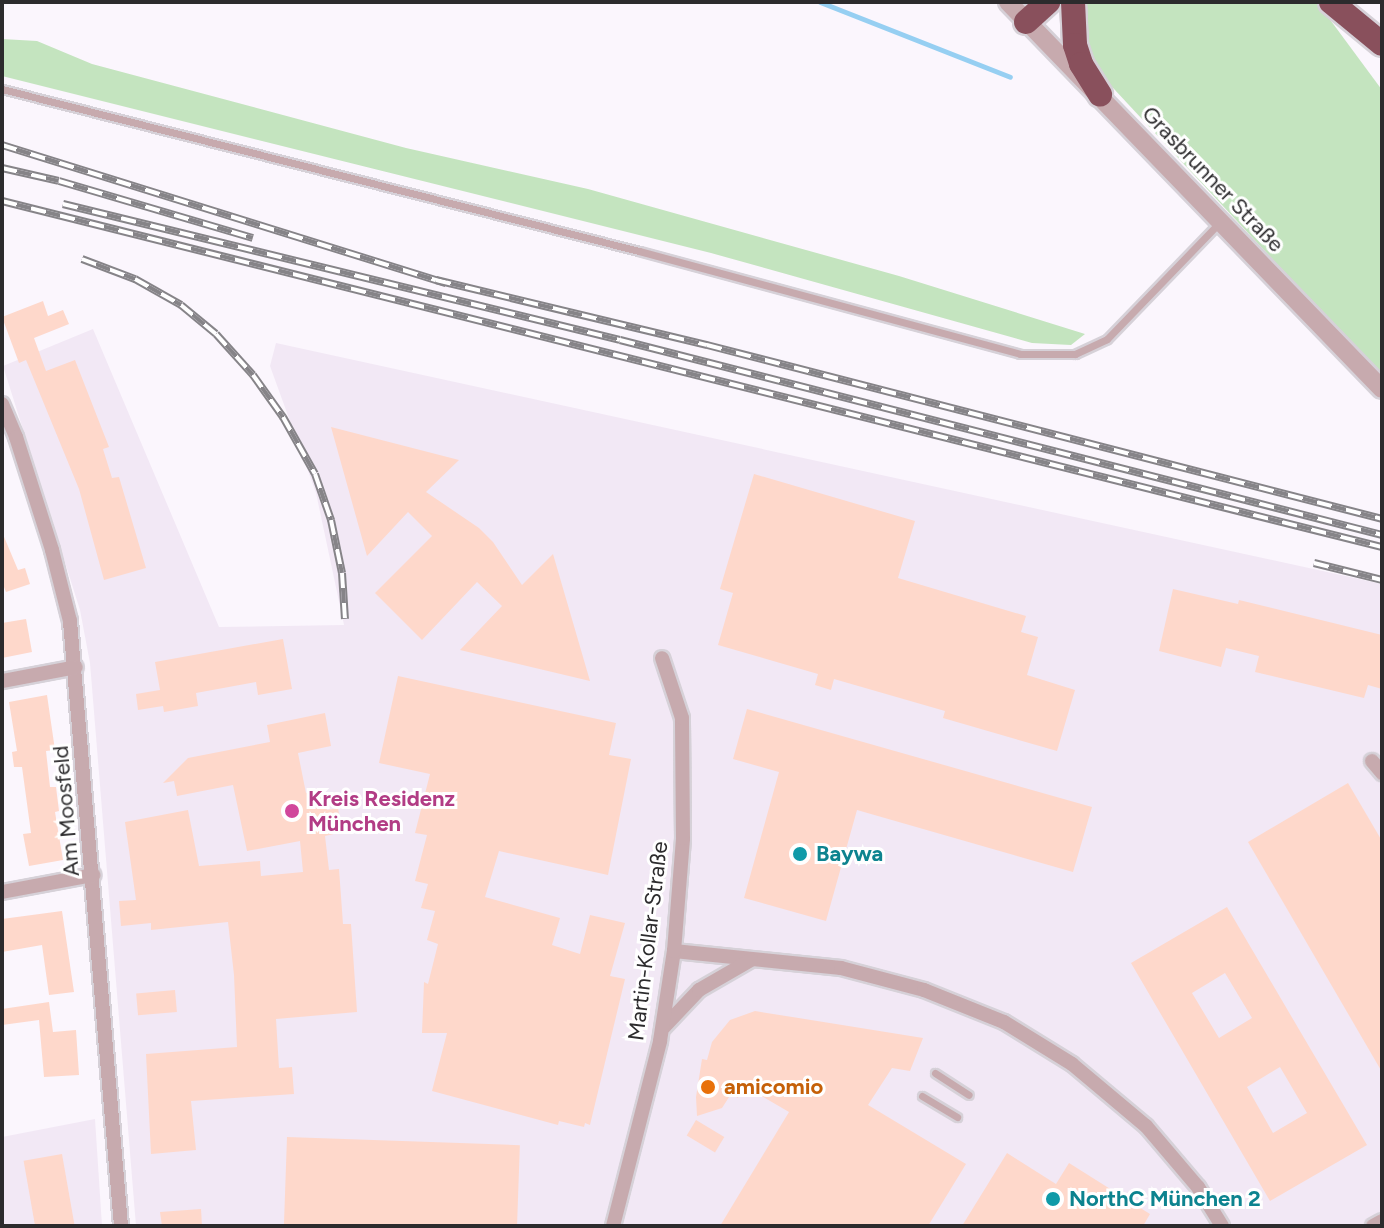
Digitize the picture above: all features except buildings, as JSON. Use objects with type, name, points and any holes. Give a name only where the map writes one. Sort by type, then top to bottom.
[{"type":"highway","points":[[1026,22],[1048,2]]},
{"type":"highway","points":[[1073,2],[1075,45],[1081,64],[1100,95]]},
{"type":"highway","points":[[1331,2],[1382,44]]},
{"type":"highway","points":[[1351,2],[1382,44]]},
{"type":"street","name":"Grasbrunner Straße","points":[[1008,2],[1382,389]]},
{"type":"street","name":"Am Moosfeld","points":[[2,404],[16,437],[52,550],[70,621],[121,1226]]},
{"type":"street","name":"Martin-Kollar-Straße","points":[[613,1226],[662,1031],[674,951],[683,838],[682,718],[662,658]]},
{"type":"street","points":[[2,681],[76,667]]},
{"type":"street","points":[[1372,761],[1382,773]]},
{"type":"street","points":[[2,892],[93,875]]},
{"type":"street","points":[[674,951],[841,968],[924,990],[1004,1022],[1072,1064],[1146,1126],[1189,1176],[1221,1225]]},
{"type":"street","points":[[662,1031],[699,990],[752,960]]},
{"type":"street","points":[[1373,1226],[1382,1221]]},
{"type":"lane","points":[[2,89],[653,254],[1020,354],[1075,354],[1107,339],[1221,222]]},
{"type":"lane","points":[[935,1073],[969,1095]]},
{"type":"lane","points":[[922,1096],[957,1117]]},
{"type":"shaded area","points":[[93,329],[219,627],[344,625],[316,493],[270,366],[276,343],[1382,584],[1382,1226],[136,1226],[90,663],[80,610],[3,366]]},
{"type":"shaded area","points":[[95,1119],[102,1226],[2,1226],[2,1137]]},
{"type":"green space","points":[[1084,2],[1317,2],[1382,90],[1382,377],[1088,61]]},
{"type":"green space","points":[[2,39],[37,41],[92,64],[406,148],[588,189],[899,276],[1085,334],[1071,345],[1032,343],[711,253],[2,76]]},
{"type":"waterway","points":[[820,2],[1010,77]]},
{"type":"railway","points":[[2,145],[446,283]]},
{"type":"railway","points":[[2,168],[59,181],[253,238]]},
{"type":"railway","points":[[2,201],[1382,547]]},
{"type":"railway","points":[[63,204],[620,340],[1382,535]]},
{"type":"railway","points":[[82,259],[135,279],[181,305],[216,334],[253,375],[283,417],[315,474],[331,520],[342,573],[345,619]]},
{"type":"railway","points":[[436,280],[707,345],[1382,519]]},
{"type":"railway","points":[[1314,563],[1382,580]]},
{"type":"place","name":"Kreis Residenz München","points":[[292,811]]},
{"type":"place","name":"Baywa","points":[[800,854]]},
{"type":"place","name":"amicomio","points":[[708,1087]]},
{"type":"place","name":"NorthC München 2","points":[[1053,1199]]}]
